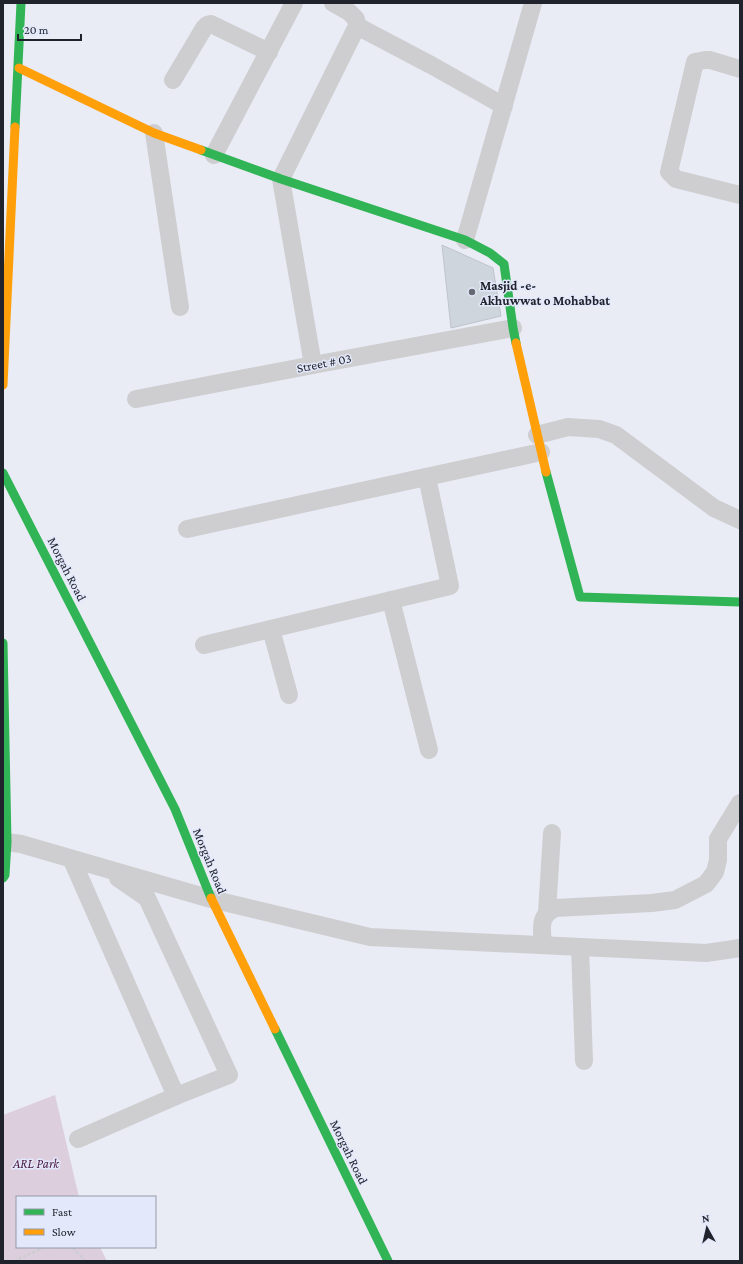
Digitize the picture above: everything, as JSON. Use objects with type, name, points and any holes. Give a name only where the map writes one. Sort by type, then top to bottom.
[{"type":"street","points":[[3,385],[21,3]]},
{"type":"street","points":[[214,155],[294,3]]},
{"type":"street","points":[[313,365],[281,179],[357,26],[356,19],[349,12],[333,3]]},
{"type":"street","points":[[465,240],[533,3]]},
{"type":"street","points":[[173,80],[207,25],[211,24],[269,52]]},
{"type":"street","points":[[357,26],[504,106]]},
{"type":"street","points":[[740,70],[710,60],[696,62],[669,172],[676,178],[740,195]]},
{"type":"street","points":[[19,68],[154,134],[281,179],[465,240],[490,253],[504,264],[513,328],[539,443],[580,597],[740,602]]},
{"type":"street","points":[[154,134],[180,307]]},
{"type":"street","name":"Street # 03","points":[[136,399],[513,328]]},
{"type":"street","points":[[187,529],[427,477],[539,443],[568,427],[599,429],[616,435],[714,508],[740,520]]},
{"type":"street","name":"Morgah Road","points":[[3,473],[174,809],[210,899],[388,1261]]},
{"type":"street","points":[[204,645],[450,586],[427,477]]},
{"type":"street","points":[[391,600],[429,750]]},
{"type":"street","points":[[271,629],[289,695]]},
{"type":"street","points":[[3,643],[8,842],[5,876],[3,878]]},
{"type":"street","points":[[547,912],[555,908],[652,903],[675,900],[706,884],[715,872],[718,860],[718,839],[740,803]]},
{"type":"street","points":[[543,945],[542,922],[547,912],[552,833]]},
{"type":"street","points":[[8,842],[210,899],[370,937],[706,953],[740,948]]},
{"type":"street","points":[[72,860],[176,1096]]},
{"type":"street","points":[[78,1139],[176,1096],[229,1076],[147,898],[107,869]]},
{"type":"street","points":[[580,947],[584,1061]]},
{"type":"path","points":[[14,1261],[43,1248]]},
{"type":"path","points":[[73,1248],[85,1261]]},
{"type":"green space","name":"ARL Park","points":[[55,1095],[79,1196],[16,1196],[16,1248],[100,1248],[107,1261],[3,1261],[3,1115]]},
{"type":"building","name":"Masjid -e- Akhuwwat o Mohabbat","points":[[442,245],[493,268],[501,316],[451,328]]},
{"type":"traffic: fast","points":[[15,127],[21,3]]},
{"type":"traffic: fast","points":[[201,150],[281,179],[465,240],[490,253],[504,264],[516,343]]},
{"type":"traffic: fast","points":[[546,472],[580,597],[740,602]]},
{"type":"traffic: fast","points":[[3,473],[175,809],[211,898]]},
{"type":"traffic: fast","points":[[3,643],[7,842],[5,875],[3,878]]},
{"type":"traffic: fast","points":[[275,1029],[388,1261]]},
{"type":"traffic: slow","points":[[19,68],[154,133],[201,150]]},
{"type":"traffic: slow","points":[[3,385],[15,127]]},
{"type":"traffic: slow","points":[[516,343],[546,472]]},
{"type":"traffic: slow","points":[[211,898],[275,1029]]},
{"type":"place","name":"Masjid -e- Akhuwwat o Mohabbat","points":[[472,292]]}]
